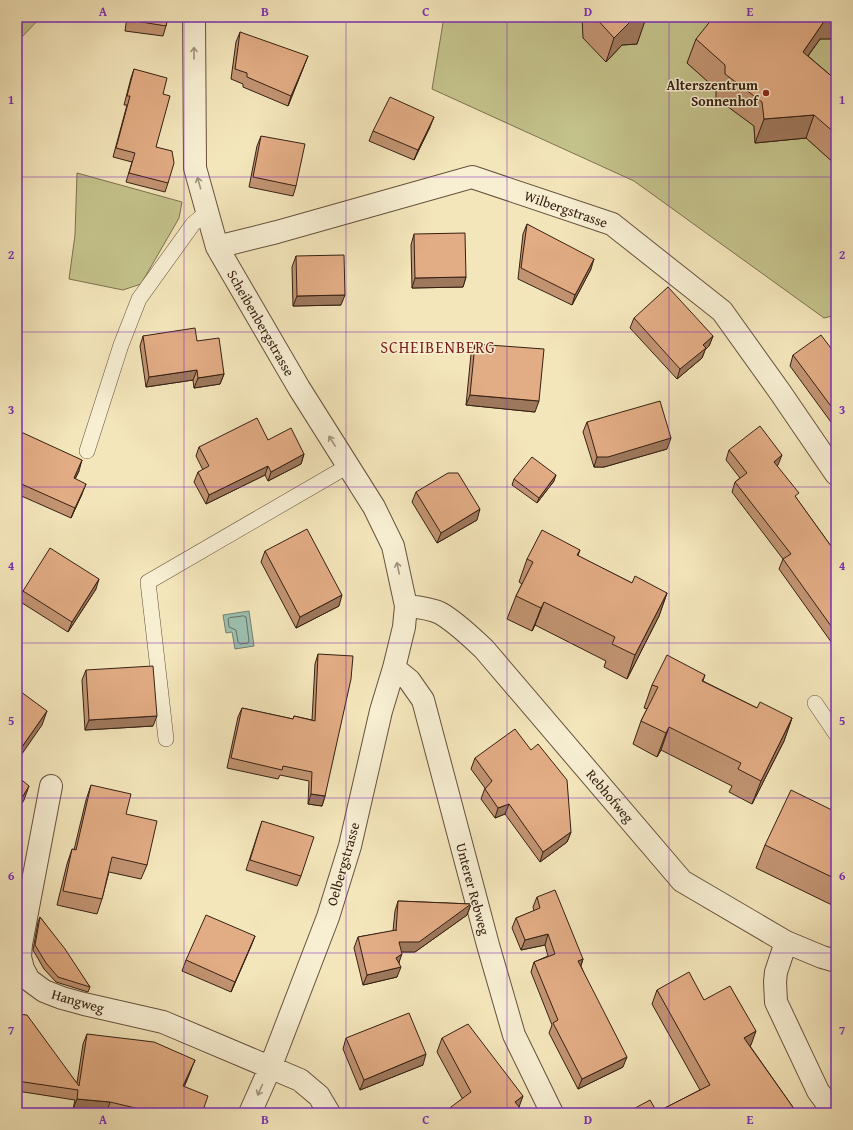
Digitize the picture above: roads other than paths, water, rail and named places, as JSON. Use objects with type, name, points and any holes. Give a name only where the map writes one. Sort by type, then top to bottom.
[{"type":"street","name":"Scheibenbergstrasse","points":[[194,17],[195,168],[217,247],[299,388],[374,507],[393,546],[406,606]]},
{"type":"street","name":"Wilbergstrasse","points":[[217,247],[277,232],[472,177],[612,224],[722,311],[836,474]]},
{"type":"street","name":"Oelbergstrasse","points":[[250,1113],[270,1068],[330,910],[350,846],[381,711],[404,627],[406,606]]},
{"type":"street","name":"Rebhofweg","points":[[406,606],[419,607],[439,612],[456,624],[484,648],[682,881],[786,942],[822,957],[836,961]]},
{"type":"street","name":"Unterer Rebweg","points":[[394,668],[409,680],[423,700],[488,945],[514,1035],[552,1113]]},
{"type":"street","name":"Hangweg","points":[[51,786],[21,944],[20,971],[29,980],[44,990],[62,998],[163,1022],[300,1080],[319,1096],[329,1113]]},
{"type":"street","points":[[786,942],[776,972],[774,986],[776,1002],[818,1091],[834,1113]]},
{"type":"lane","points":[[87,451],[121,346],[139,299],[193,224],[207,212]]},
{"type":"lane","points":[[166,739],[148,582],[348,466]]},
{"type":"lane","points":[[815,703],[836,734]]},
{"type":"water","points":[[249,611],[254,646],[235,649],[232,632],[226,633],[223,615]]},
{"type":"place","name":"Alterszentrum Sonnenhof","points":[[766,93]]},
{"type":"district","name":"SCHEIBENBERG","points":[[438,347]]}]
